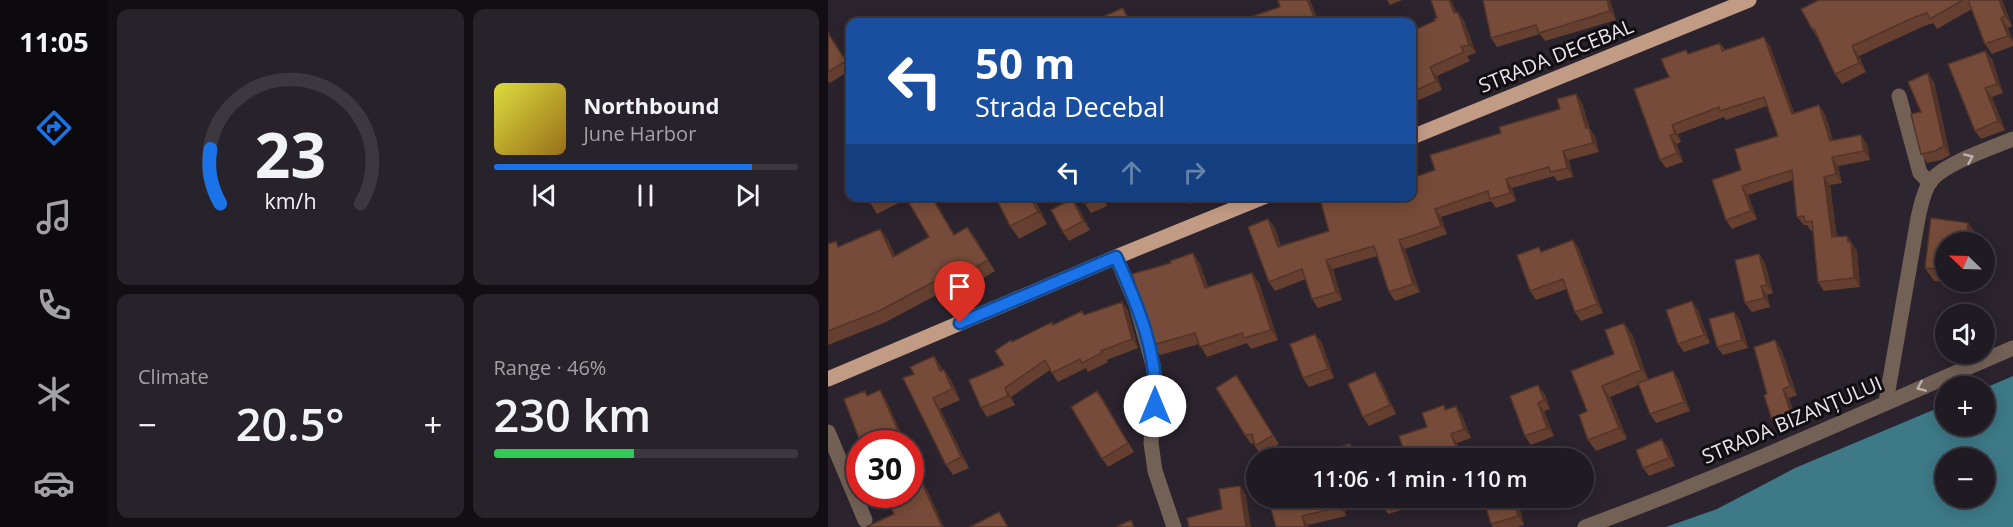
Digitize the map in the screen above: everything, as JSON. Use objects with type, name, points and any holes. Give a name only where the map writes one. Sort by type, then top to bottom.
[{"type":"main road","name":"STRADA DECEBAL","points":[[1416,135],[1749,0]]},
{"type":"main road","points":[[828,379],[1254,201]]},
{"type":"street","points":[[1899,96],[1920,173],[1930,183]]},
{"type":"street","points":[[1886,402],[1923,197],[1930,183],[1946,168],[2013,139]]},
{"type":"street","points":[[1116,257],[1136,304],[1153,365],[1156,388],[1151,443],[1155,471],[1174,527]]},
{"type":"street","name":"STRADA BIZANȚULUI","points":[[1585,527],[1646,505],[1756,459],[2013,348]]},
{"type":"street","points":[[828,432],[865,520]]},
{"type":"water","points":[[2013,376],[2013,527],[1666,527],[1717,509],[1795,468],[1935,409],[1935,436],[1995,436],[1995,384]]},
{"type":"building","points":[[1278,0],[1307,0],[1314,18],[1247,18],[1280,7]]},
{"type":"building","points":[[1431,0],[1449,0],[1454,13],[1458,12],[1469,45],[1461,47],[1464,52],[1430,67],[1436,81],[1416,90],[1416,29],[1437,18]]},
{"type":"building","points":[[1483,0],[1607,0],[1610,11],[1539,33],[1536,25],[1491,38]]},
{"type":"building","points":[[1819,0],[1963,0],[1930,19],[1927,13],[1915,17],[1852,46],[1859,63],[1835,74],[1814,29],[1801,9]]},
{"type":"building","points":[[1968,0],[1999,0],[2005,16],[2001,18],[2008,36],[1985,44]]},
{"type":"building","points":[[1123,8],[1127,18],[1100,18]]},
{"type":"building","points":[[828,33],[846,61],[828,72]]},
{"type":"building","points":[[1764,37],[1792,114],[1819,105],[1830,141],[1861,135],[1864,151],[1832,157],[1836,174],[1824,177],[1832,237],[1847,236],[1848,242],[1851,242],[1854,278],[1818,282],[1812,221],[1805,222],[1804,216],[1797,217],[1792,170],[1742,186],[1751,211],[1726,220],[1712,180],[1741,170],[1735,149],[1778,136],[1764,97],[1720,111],[1719,107],[1672,125],[1675,134],[1670,135],[1677,153],[1660,160],[1634,89],[1669,77],[1661,59],[1686,50],[1688,54],[1720,43],[1722,51]]},
{"type":"building","points":[[1985,51],[1997,84],[1985,88],[1998,121],[1975,131],[1948,64]]},
{"type":"building","points":[[1928,73],[1944,146],[1921,154],[1911,114],[1921,112],[1908,82]]},
{"type":"building","points":[[1576,94],[1593,143],[1563,151],[1567,168],[1551,172],[1549,167],[1506,179],[1510,193],[1490,199],[1488,191],[1435,209],[1441,226],[1399,240],[1413,284],[1389,292],[1374,246],[1326,260],[1336,292],[1312,299],[1302,269],[1269,282],[1248,227],[1268,219],[1278,247],[1329,231],[1321,201],[1416,201],[1416,177],[1435,170],[1430,155],[1501,133],[1499,127],[1560,109],[1557,99]]},
{"type":"building","points":[[908,201],[934,201],[954,235],[967,227],[988,260],[954,280],[950,273],[879,311],[828,331],[828,244],[836,241],[838,247],[880,229],[893,257],[929,237]]},
{"type":"building","points":[[998,201],[1032,201],[1038,212],[1010,226]]},
{"type":"building","points":[[1068,201],[1073,201],[1083,221],[1063,232],[1051,210]]},
{"type":"building","points":[[1931,218],[1968,223],[1967,232],[1935,232],[1935,269],[1925,268]]},
{"type":"building","points":[[1573,240],[1597,304],[1575,312],[1563,279],[1530,291],[1517,255],[1539,247],[1541,252]]},
{"type":"building","points":[[1193,253],[1205,288],[1252,273],[1271,330],[1244,338],[1242,333],[1200,347],[1195,333],[1153,345],[1132,274],[1171,263],[1170,261]]},
{"type":"building","points":[[1759,254],[1767,285],[1761,286],[1764,298],[1745,303],[1735,260]]},
{"type":"building","points":[[1692,301],[1704,335],[1678,344],[1666,310]]},
{"type":"building","points":[[1122,302],[1132,339],[1101,351],[1102,353],[1082,363],[1080,359],[1052,373],[1045,360],[1005,388],[1008,396],[981,408],[969,380],[1004,365],[995,351],[1011,340],[1012,342],[1052,322],[1053,325],[1082,311],[1084,315]]},
{"type":"building","points":[[1734,312],[1742,340],[1717,347],[1709,319]]},
{"type":"building","points":[[1624,323],[1641,370],[1602,386],[1619,428],[1588,440],[1579,415],[1587,411],[1571,371],[1614,354],[1605,330]]},
{"type":"building","points":[[1315,334],[1328,369],[1303,378],[1290,344]]},
{"type":"building","points":[[1775,340],[1790,386],[1783,389],[1791,414],[1772,420],[1754,347]]},
{"type":"building","points":[[934,356],[940,371],[944,370],[952,389],[933,398],[961,457],[946,465],[903,378],[914,374],[910,367]]},
{"type":"building","points":[[1673,371],[1684,402],[1650,414],[1638,383]]},
{"type":"building","points":[[1375,372],[1390,405],[1363,417],[1348,384]]},
{"type":"building","points":[[1236,375],[1273,435],[1255,446],[1252,434],[1245,435],[1216,388]]},
{"type":"building","points":[[1538,385],[1544,400],[1538,403],[1547,428],[1525,436],[1510,396]]},
{"type":"building","points":[[880,390],[898,430],[856,430],[844,399],[865,391],[867,396]]},
{"type":"building","points":[[1097,391],[1128,443],[1102,459],[1071,407]]},
{"type":"building","points":[[1444,405],[1445,410],[1456,406],[1464,429],[1451,434],[1456,448],[1403,448],[1399,436],[1427,427],[1422,413]]},
{"type":"building","points":[[1662,439],[1669,458],[1643,468],[1636,450]]},
{"type":"building","points":[[1350,444],[1351,448],[1336,448]]},
{"type":"building","points":[[1240,486],[1246,527],[1189,527],[1187,518],[1222,509],[1219,489]]},
{"type":"building","points":[[924,488],[942,527],[866,527],[894,514],[891,508],[924,508]]},
{"type":"building","points":[[1271,508],[1336,508],[1302,516],[1305,527],[1276,527]]},
{"type":"building","points":[[1486,508],[1516,508],[1518,516],[1491,524]]},
{"type":"building","points":[[999,512],[1008,527],[970,527]]},
{"type":"building","points":[[1131,520],[1134,527],[1116,527]]},
{"type":"route","points":[[960,323],[1116,257],[1136,304],[1153,365],[1156,388],[1155,406]]}]
